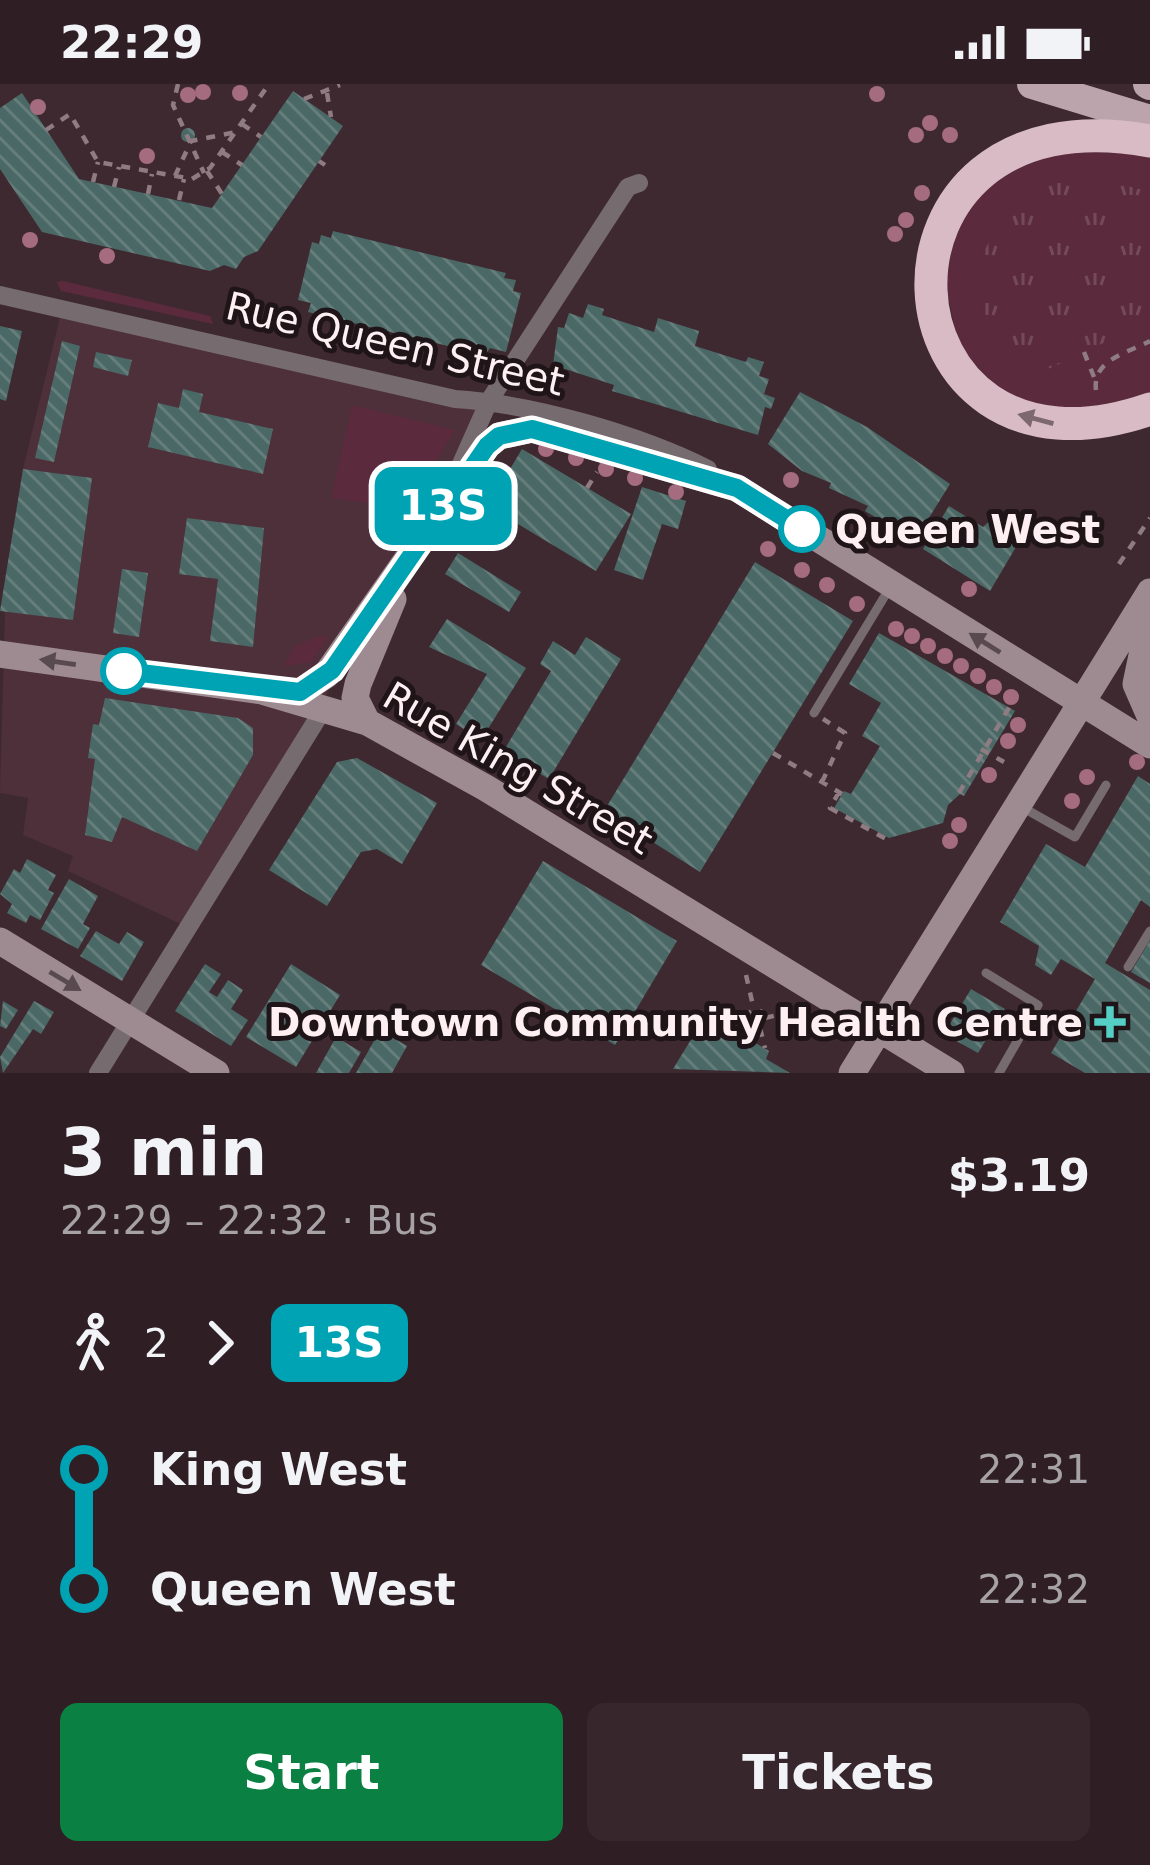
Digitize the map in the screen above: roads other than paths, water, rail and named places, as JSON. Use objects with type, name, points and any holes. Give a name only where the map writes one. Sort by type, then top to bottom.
[{"type":"highway","points":[[1150,141],[1084,132],[1044,136],[989,160],[955,198],[933,245],[929,271],[931,306],[942,340],[975,388],[997,404],[1053,425],[1088,426],[1150,409]]},
{"type":"main road","points":[[1032,84],[1150,120]]},
{"type":"main road","name":"Rue Queen Street","points":[[440,510],[487,446],[514,431],[532,429],[737,488],[1150,745]]},
{"type":"main road","points":[[257,690],[300,692],[332,670],[440,510]]},
{"type":"main road","points":[[367,722],[356,698],[358,684],[411,556]]},
{"type":"main road","points":[[852,1073],[1150,592]]},
{"type":"main road","points":[[1150,617],[1136,684],[1150,716]]},
{"type":"main road","name":"Rue King Street","points":[[0,654],[257,690],[367,722],[486,788],[951,1073]]},
{"type":"main road","points":[[324,707],[332,670]]},
{"type":"main road","points":[[0,941],[216,1073]]},
{"type":"street","points":[[440,510],[489,401],[628,187],[639,183]]},
{"type":"street","name":"Rue Queen Street","points":[[0,280],[28,301]]},
{"type":"street","name":"Rue Queen Street","points":[[0,295],[455,399],[489,401],[649,444],[737,488]]},
{"type":"street","points":[[98,1073],[324,707]]},
{"type":"lane","points":[[814,713],[892,585]]},
{"type":"lane","points":[[1020,806],[1075,837],[1106,785]]},
{"type":"lane","points":[[1128,967],[1150,932]]},
{"type":"lane","points":[[986,973],[1038,1005],[999,1073]]},
{"type":"place","name":"Queen West","points":[[802,529]]},
{"type":"place","name":"Downtown Community Health Centre","points":[[1110,1022]]}]
